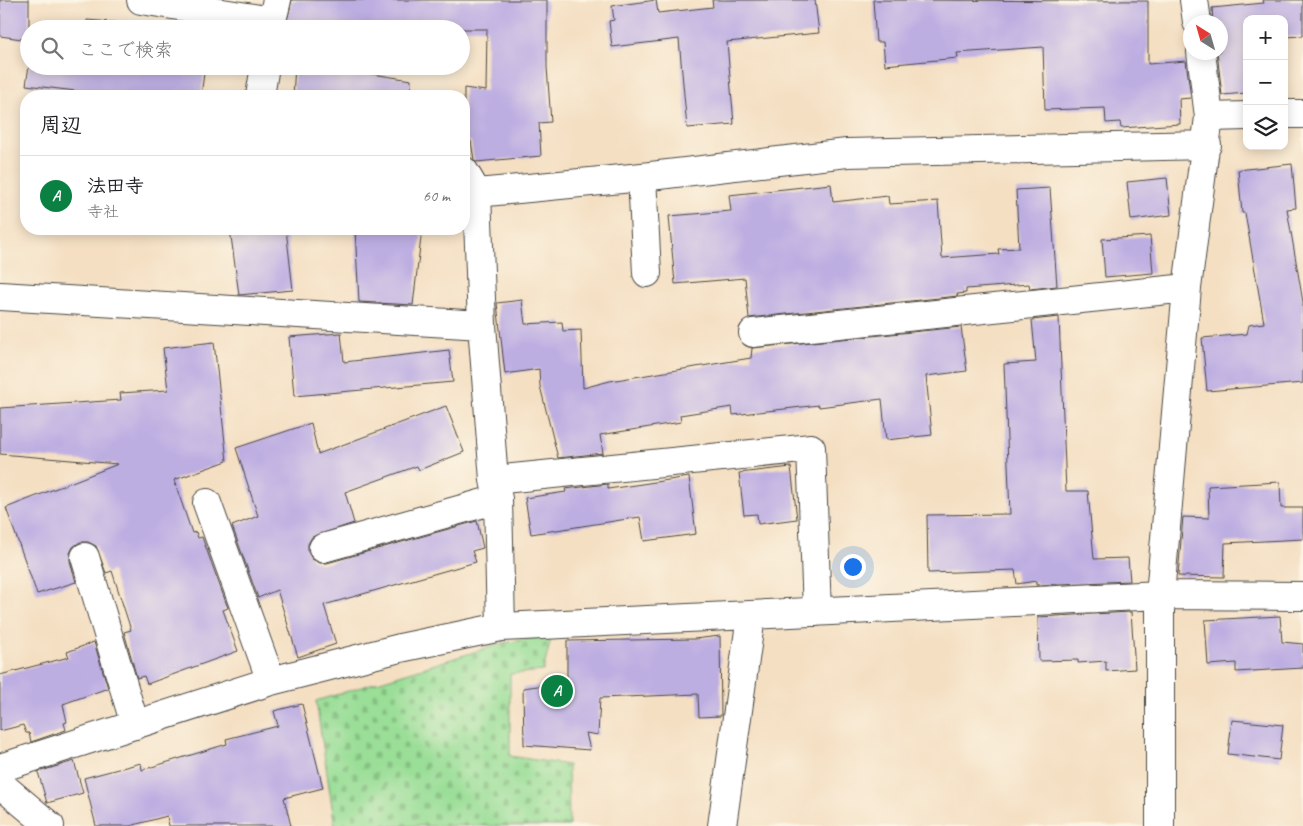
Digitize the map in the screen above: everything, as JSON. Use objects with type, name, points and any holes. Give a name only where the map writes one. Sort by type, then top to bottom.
[{"type":"street","points":[[141,0],[273,16]]},
{"type":"street","points":[[1194,0],[1196,15]]},
{"type":"street","points":[[1160,826],[1160,595],[1187,288],[1207,145],[1209,117],[1202,60]]},
{"type":"street","points":[[261,90],[264,75]]},
{"type":"street","points":[[1288,114],[1303,114]]},
{"type":"street","points":[[1209,117],[1243,116]]},
{"type":"street","points":[[501,627],[496,489],[470,182],[642,177],[846,153],[1207,145]]},
{"type":"street","points":[[642,177],[647,273]]},
{"type":"street","points":[[753,333],[1187,288]]},
{"type":"street","points":[[0,296],[482,325]]},
{"type":"street","points":[[323,548],[496,489],[811,448],[817,612]]},
{"type":"street","points":[[207,503],[271,681]]},
{"type":"street","points":[[85,557],[135,725]]},
{"type":"street","points":[[0,768],[271,681],[400,648],[501,627],[1160,595],[1303,596]]},
{"type":"street","points":[[722,826],[751,616]]},
{"type":"street","points":[[0,784],[50,826]]},
{"type":"green space","points":[[552,635],[543,671],[510,674],[510,756],[568,765],[569,826],[335,826],[316,701],[503,643]]},
{"type":"building","points":[[0,0],[29,0],[29,20],[20,20],[20,39],[0,36]]},
{"type":"building","points":[[292,0],[547,0],[547,67],[551,122],[539,123],[541,156],[476,162],[474,160],[470,141],[470,90],[464,90],[464,88],[486,91],[487,29],[470,29],[470,20],[287,20]]},
{"type":"building","points":[[656,0],[658,13],[713,7],[712,0],[815,0],[819,33],[727,42],[734,124],[687,128],[679,39],[612,47],[609,21],[614,20],[612,6]]},
{"type":"building","points":[[873,0],[1148,1],[1148,64],[1186,61],[1191,98],[1179,99],[1180,124],[1121,128],[1120,122],[1106,123],[1105,108],[1045,110],[1043,47],[957,53],[958,58],[885,65],[883,42],[876,42]]},
{"type":"building","points":[[1263,0],[1303,0],[1303,36],[1288,37],[1288,15],[1243,15],[1243,93],[1222,95],[1218,60],[1228,60],[1228,15],[1212,15],[1212,8],[1264,3]]},
{"type":"building","points":[[28,75],[204,75],[202,90],[67,90],[26,85]]},
{"type":"building","points":[[294,75],[379,75],[411,80],[410,90],[293,90]]},
{"type":"building","points":[[1292,164],[1296,208],[1287,209],[1303,302],[1303,383],[1207,391],[1202,338],[1247,334],[1249,325],[1264,323],[1245,213],[1242,213],[1238,170]]},
{"type":"building","points":[[1167,178],[1171,215],[1131,220],[1127,182]]},
{"type":"building","points":[[831,184],[833,202],[888,196],[889,204],[938,201],[942,258],[999,254],[998,249],[1019,248],[1016,190],[1050,188],[1057,286],[1030,289],[1029,284],[966,289],[966,293],[957,294],[958,296],[749,318],[745,278],[675,284],[669,216],[731,211],[729,195]]},
{"type":"building","points":[[231,235],[287,235],[293,290],[239,295]]},
{"type":"building","points":[[355,235],[421,235],[413,305],[359,302]]},
{"type":"building","points":[[1150,236],[1153,273],[1105,277],[1102,239]]},
{"type":"building","points":[[522,300],[525,324],[562,322],[563,331],[581,330],[583,388],[610,381],[751,358],[752,348],[961,327],[967,371],[926,376],[932,435],[886,440],[882,399],[733,415],[732,407],[680,415],[681,422],[600,435],[603,453],[558,458],[540,386],[539,369],[505,374],[497,303]]},
{"type":"building","points":[[1059,317],[1066,491],[1088,491],[1094,559],[1128,558],[1130,581],[1036,585],[1036,581],[1017,584],[1015,570],[928,573],[927,515],[1010,514],[1004,364],[1036,362],[1032,320]]},
{"type":"building","points":[[341,333],[344,362],[449,350],[453,382],[294,396],[289,337]]},
{"type":"building","points":[[214,342],[227,461],[174,480],[192,533],[196,532],[198,538],[202,537],[228,608],[223,610],[238,651],[147,684],[144,676],[137,678],[124,632],[131,630],[112,571],[106,573],[96,546],[88,542],[80,542],[73,547],[70,553],[70,561],[76,582],[37,594],[6,508],[118,464],[0,454],[0,408],[121,400],[120,393],[168,390],[163,348]]},
{"type":"building","points":[[446,406],[464,452],[419,470],[417,466],[345,492],[354,523],[312,537],[308,544],[308,552],[312,559],[320,563],[327,563],[477,521],[483,548],[472,551],[476,562],[324,605],[336,644],[298,657],[277,590],[258,598],[232,526],[258,516],[236,448],[311,423],[318,454]]},
{"type":"building","points":[[791,467],[797,519],[758,524],[757,514],[744,515],[739,473]]},
{"type":"building","points":[[689,477],[696,534],[644,541],[640,517],[531,534],[525,498],[566,492],[565,489],[608,484],[608,489]]},
{"type":"building","points":[[1280,482],[1281,508],[1303,508],[1303,539],[1225,543],[1224,577],[1178,576],[1183,517],[1209,518],[1208,486]]},
{"type":"building","points":[[1131,612],[1135,669],[1106,671],[1106,661],[1078,663],[1078,660],[1039,661],[1038,617]]},
{"type":"building","points":[[1280,616],[1282,642],[1303,644],[1303,668],[1236,672],[1236,663],[1208,665],[1205,620]]},
{"type":"building","points":[[720,636],[721,716],[699,717],[698,694],[600,698],[598,735],[586,733],[590,750],[524,745],[523,688],[567,682],[567,641],[694,639]]},
{"type":"building","points":[[94,642],[108,688],[63,704],[67,722],[64,723],[66,730],[31,742],[29,733],[26,733],[23,725],[0,731],[0,675],[69,657],[67,652]]},
{"type":"building","points":[[302,704],[323,788],[284,798],[291,826],[169,826],[167,816],[130,826],[96,826],[84,778],[141,763],[142,770],[227,744],[226,739],[278,726],[274,711]]},
{"type":"building","points":[[1232,720],[1283,725],[1279,760],[1228,754]]},
{"type":"building","points":[[74,761],[83,793],[47,803],[38,772]]},
{"type":"place","name":"法田寺","points":[[557,691]]}]
